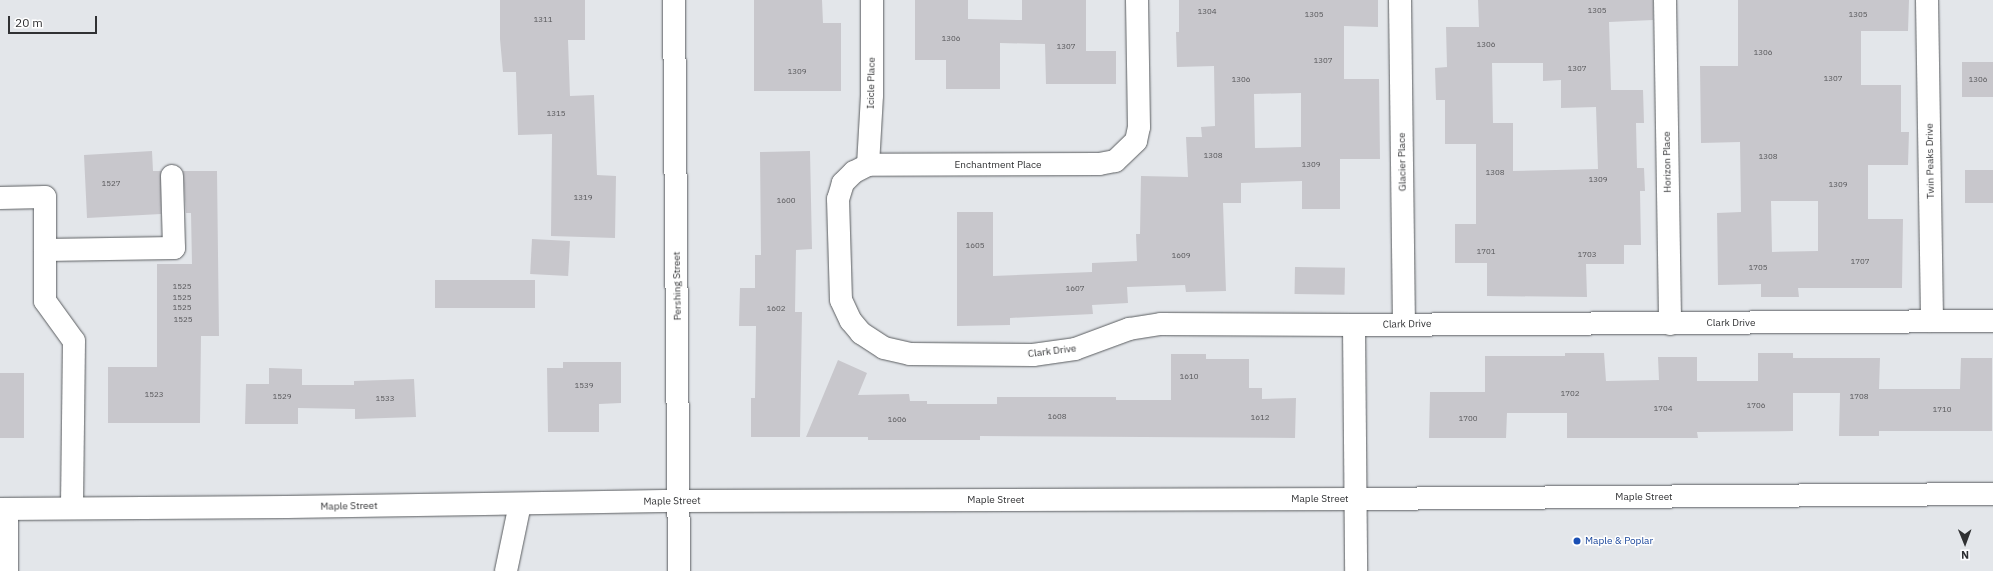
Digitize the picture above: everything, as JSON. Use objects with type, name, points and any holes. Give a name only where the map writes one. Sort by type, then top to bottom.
[{"type":"street","name":"Pershing Street","points":[[674,0],[680,571]]},
{"type":"street","name":"Icicle Place","points":[[868,165],[872,95],[872,0]]},
{"type":"street","name":"Enchantment Place","points":[[844,309],[839,286],[838,199],[843,182],[854,172],[868,165],[1099,164],[1115,161],[1136,141],[1139,127],[1137,0]]},
{"type":"street","name":"Glacier Place","points":[[1400,0],[1404,323]]},
{"type":"street","name":"Horizon Place","points":[[1665,0],[1670,324]]},
{"type":"street","name":"Twin Peaks Drive","points":[[1927,0],[1932,322]]},
{"type":"street","points":[[45,250],[174,248],[172,176]]},
{"type":"street","points":[[0,198],[45,197],[45,301],[74,341],[72,508]]},
{"type":"street","name":"Clark Drive","points":[[844,309],[851,321],[861,333],[872,340],[895,352],[925,355],[1033,355],[1057,353],[1088,346],[1129,329],[1161,324],[1670,324],[1993,321]]},
{"type":"street","points":[[1354,325],[1356,571]]},
{"type":"street","name":"Maple Street","points":[[3,509],[679,501],[1355,499],[1993,494]]},
{"type":"street","points":[[506,571],[520,504]]},
{"type":"street","points":[[3,509],[7,571]]},
{"type":"building","points":[[500,0],[585,0],[585,40],[568,40],[570,96],[594,95],[597,175],[616,176],[615,238],[551,236],[552,134],[518,135],[516,72],[503,72],[500,39]]},
{"type":"building","points":[[754,0],[822,0],[823,23],[841,23],[841,91],[754,91]]},
{"type":"building","points":[[915,0],[968,0],[968,19],[1022,20],[1022,0],[1086,0],[1086,51],[1116,51],[1116,84],[1046,84],[1045,44],[1000,43],[1000,89],[946,89],[946,60],[915,60]]},
{"type":"building","points":[[1179,0],[1378,0],[1378,27],[1344,26],[1344,79],[1379,79],[1380,159],[1340,159],[1340,209],[1302,209],[1302,181],[1241,183],[1241,203],[1223,203],[1226,291],[1186,292],[1185,285],[1127,287],[1128,303],[1092,305],[1093,314],[1010,318],[1010,325],[957,326],[957,212],[993,212],[993,276],[1092,272],[1092,263],[1137,261],[1136,234],[1140,234],[1141,176],[1188,177],[1186,137],[1202,137],[1201,127],[1215,126],[1214,66],[1177,67],[1176,32],[1179,32]],"holes":[[[1301,93],[1301,147],[1255,148],[1254,94]]]},
{"type":"building","points":[[1478,0],[1653,0],[1653,20],[1609,22],[1611,90],[1643,90],[1644,123],[1636,123],[1637,168],[1644,168],[1645,191],[1640,191],[1641,245],[1624,245],[1624,264],[1586,264],[1587,297],[1487,296],[1487,263],[1455,263],[1455,224],[1476,224],[1476,144],[1445,144],[1445,100],[1436,100],[1435,68],[1447,67],[1446,27],[1479,27]],"holes":[[[1492,63],[1543,63],[1543,81],[1561,80],[1561,108],[1596,107],[1598,169],[1513,171],[1513,123],[1493,123]]]},
{"type":"building","points":[[1738,0],[1909,0],[1908,31],[1861,31],[1861,85],[1901,85],[1901,132],[1909,132],[1908,165],[1868,165],[1868,219],[1903,219],[1902,288],[1798,288],[1799,297],[1761,297],[1761,284],[1718,285],[1717,213],[1741,212],[1740,142],[1701,143],[1700,66],[1738,66]],"holes":[[[1771,201],[1818,201],[1818,251],[1772,252]]]},
{"type":"building","points":[[1962,62],[1993,62],[1993,97],[1962,97]]},
{"type":"building","points":[[152,151],[153,171],[161,171],[161,214],[87,218],[84,155]]},
{"type":"building","points":[[810,151],[812,249],[796,250],[795,312],[802,312],[800,437],[751,437],[751,398],[755,398],[756,326],[739,326],[740,288],[755,288],[755,255],[761,255],[760,152]]},
{"type":"building","points":[[1965,170],[1993,170],[1993,203],[1965,203]]},
{"type":"building","points":[[183,171],[217,171],[219,336],[201,336],[200,423],[108,423],[108,367],[157,367],[157,264],[192,264],[191,213],[186,213]]},
{"type":"building","points":[[532,239],[570,241],[568,276],[530,274]]},
{"type":"building","points":[[1295,267],[1345,268],[1345,295],[1295,294]]},
{"type":"building","points":[[435,280],[535,280],[535,308],[435,308]]},
{"type":"building","points":[[1565,353],[1604,353],[1606,381],[1659,380],[1658,357],[1697,357],[1697,381],[1758,381],[1758,353],[1793,353],[1793,358],[1880,358],[1879,389],[1960,389],[1961,358],[1992,358],[1992,431],[1879,431],[1879,436],[1839,436],[1840,393],[1793,393],[1793,431],[1697,432],[1698,438],[1567,438],[1567,413],[1507,413],[1506,438],[1429,438],[1430,392],[1485,392],[1485,356],[1565,356]]},
{"type":"building","points":[[1171,354],[1206,354],[1206,359],[1249,359],[1249,388],[1262,388],[1262,399],[1296,398],[1295,438],[980,436],[980,440],[868,440],[868,437],[806,437],[838,360],[867,373],[858,395],[909,394],[910,401],[927,401],[927,404],[997,404],[997,397],[1116,397],[1116,400],[1171,400]]},
{"type":"building","points":[[563,362],[621,362],[621,403],[599,404],[599,432],[548,432],[547,368],[563,368]]},
{"type":"building","points":[[269,368],[302,369],[302,385],[354,385],[354,381],[414,379],[416,417],[355,419],[355,409],[298,408],[298,424],[245,424],[246,384],[269,384]]},
{"type":"building","points":[[0,373],[24,373],[24,438],[0,438]]},
{"type":"place","name":"Maple & Poplar","points":[[1577,541]]}]
